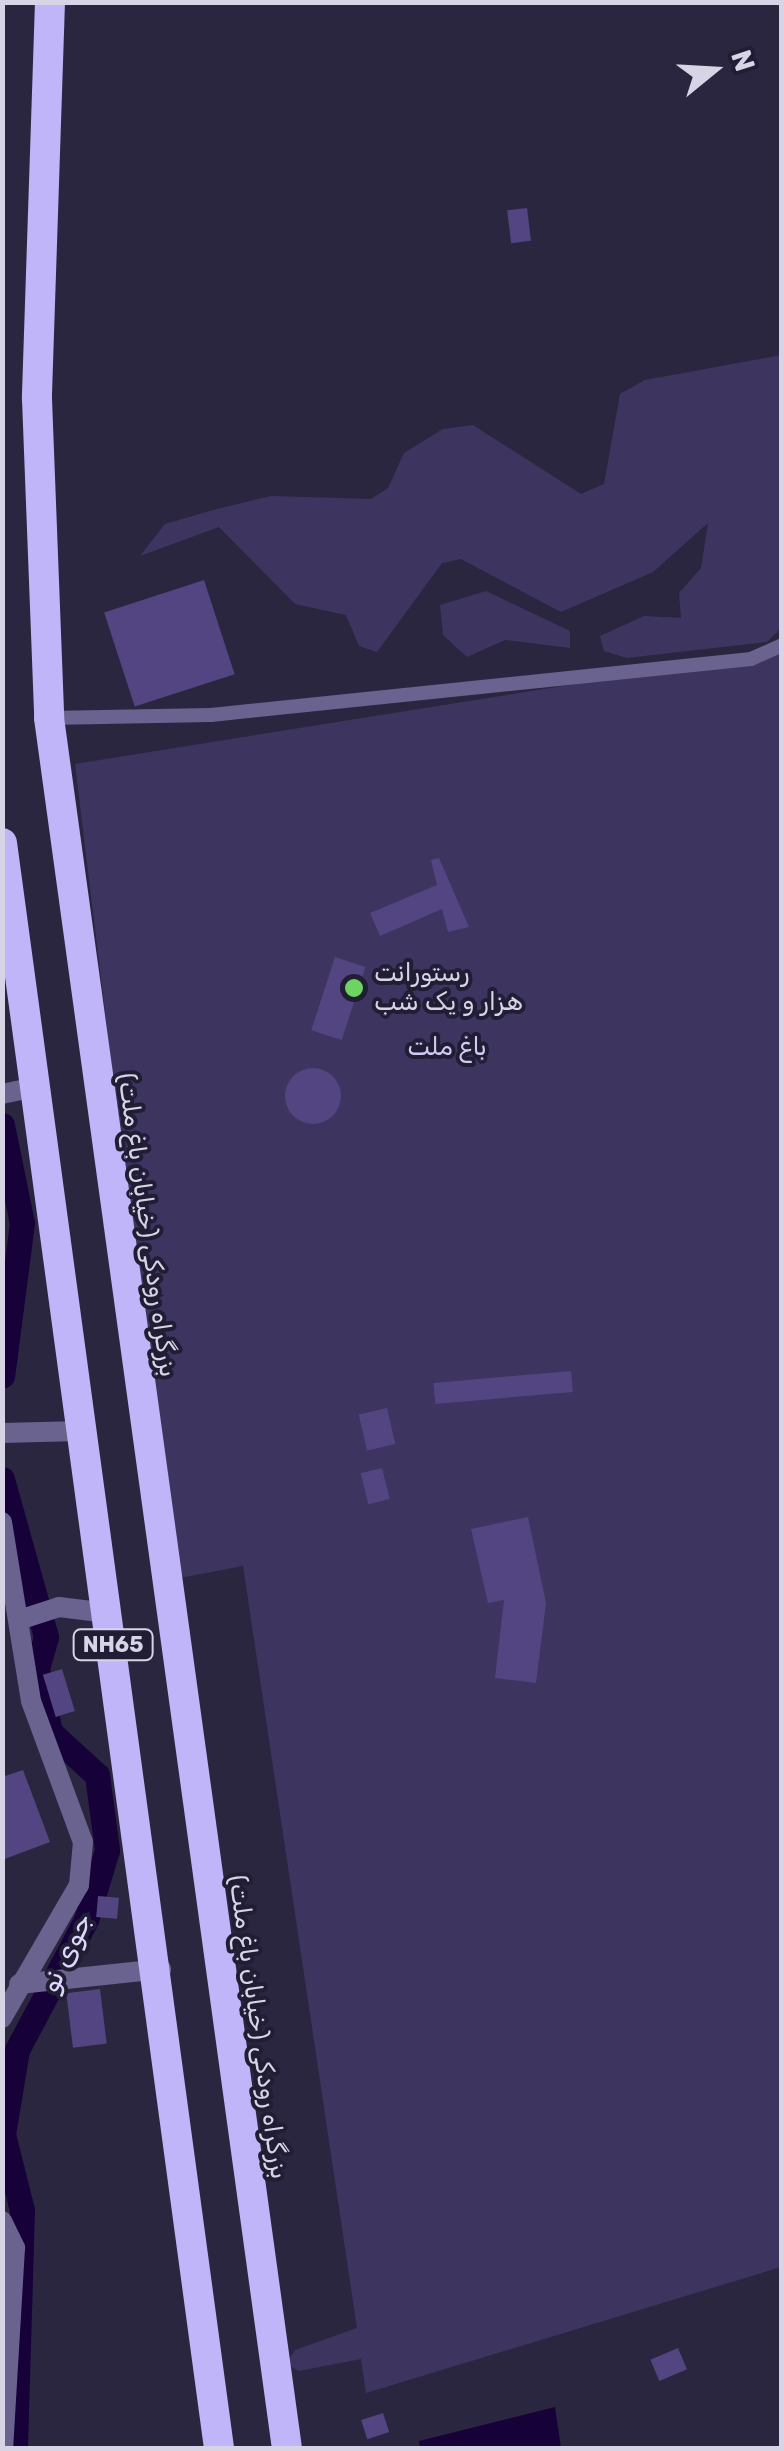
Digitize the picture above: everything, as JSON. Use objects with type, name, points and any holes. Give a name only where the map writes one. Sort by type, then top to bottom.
[{"type":"highway","name":"بزرگراه رودکی (خیابان باغ ملت)","points":[[50,2],[37,398],[49,718],[287,2448]]},
{"type":"highway","name":"NH65","points":[[2,842],[17,1090],[81,1431],[161,1969],[220,2448]]},
{"type":"street","points":[[13,1434],[81,1431]]},
{"type":"street","points":[[2,1522],[29,1617],[30,1701],[83,1842],[79,1886],[12,1989],[2,2018]]},
{"type":"street","points":[[29,1617],[59,1607],[108,1613]]},
{"type":"street","points":[[12,1989],[44,1980],[161,1969]]},
{"type":"street","points":[[2,2221],[16,2248],[2,2448]]},
{"type":"lane","points":[[49,718],[211,716],[751,659],[782,645]]},
{"type":"green space","points":[[781,355],[781,628],[767,642],[627,658],[604,651],[600,636],[644,616],[681,618],[679,593],[701,568],[708,523],[653,572],[561,612],[461,559],[442,563],[377,652],[359,646],[346,615],[295,604],[219,527],[140,556],[165,524],[213,510],[271,496],[371,499],[388,488],[404,453],[443,429],[473,425],[581,494],[604,484],[620,394],[645,380]]},
{"type":"green space","points":[[486,591],[570,631],[570,648],[505,640],[467,657],[443,635],[440,605]]},
{"type":"green space","name":"باغ ملت","points":[[781,651],[781,2267],[366,2393],[361,2359],[299,2371],[286,2364],[295,2350],[357,2328],[243,1566],[174,1579],[75,764]]},
{"type":"shaded area","points":[[555,2407],[561,2448],[420,2448],[419,2441]]},
{"type":"building","points":[[527,208],[531,241],[511,243],[507,210]]},
{"type":"building","points":[[204,580],[235,674],[135,707],[104,612]]},
{"type":"building","points":[[439,858],[469,927],[448,932],[442,909],[380,936],[370,913],[437,885],[431,860]]},
{"type":"building","points":[[335,957],[365,967],[342,1040],[311,1030]]},
{"type":"building","points":[[313,1068],[333,1076],[341,1096],[333,1116],[313,1124],[293,1116],[285,1096],[293,1076]]},
{"type":"building","points":[[571,1371],[573,1392],[435,1404],[434,1383]]},
{"type":"building","points":[[387,1408],[395,1444],[367,1451],[359,1415]]},
{"type":"building","points":[[382,1468],[390,1499],[368,1504],[361,1473]]},
{"type":"building","points":[[528,1517],[546,1603],[536,1683],[495,1678],[504,1600],[488,1603],[471,1529]]},
{"type":"building","points":[[62,1669],[75,1711],[56,1717],[43,1675]]},
{"type":"building","points":[[23,1770],[50,1842],[2,1860],[2,1777]]},
{"type":"building","points":[[98,1896],[119,1898],[117,1919],[96,1917]]},
{"type":"building","points":[[100,1989],[107,2044],[73,2048],[66,1993]]},
{"type":"building","points":[[678,2348],[687,2369],[659,2381],[650,2360]]},
{"type":"building","points":[[383,2413],[389,2432],[367,2439],[361,2420]]},
{"type":"waterway","name":"جوی نو","points":[[2,1125],[22,1223],[2,1376]]},
{"type":"waterway","name":"جوی نو","points":[[2,1479],[46,1637],[37,1669],[50,1732],[97,1775],[107,1850],[86,1920],[17,2050],[3,2134],[22,2210],[15,2448]]},
{"type":"place","name":"رستورانت هزار و یک شب","points":[[354,988]]}]
